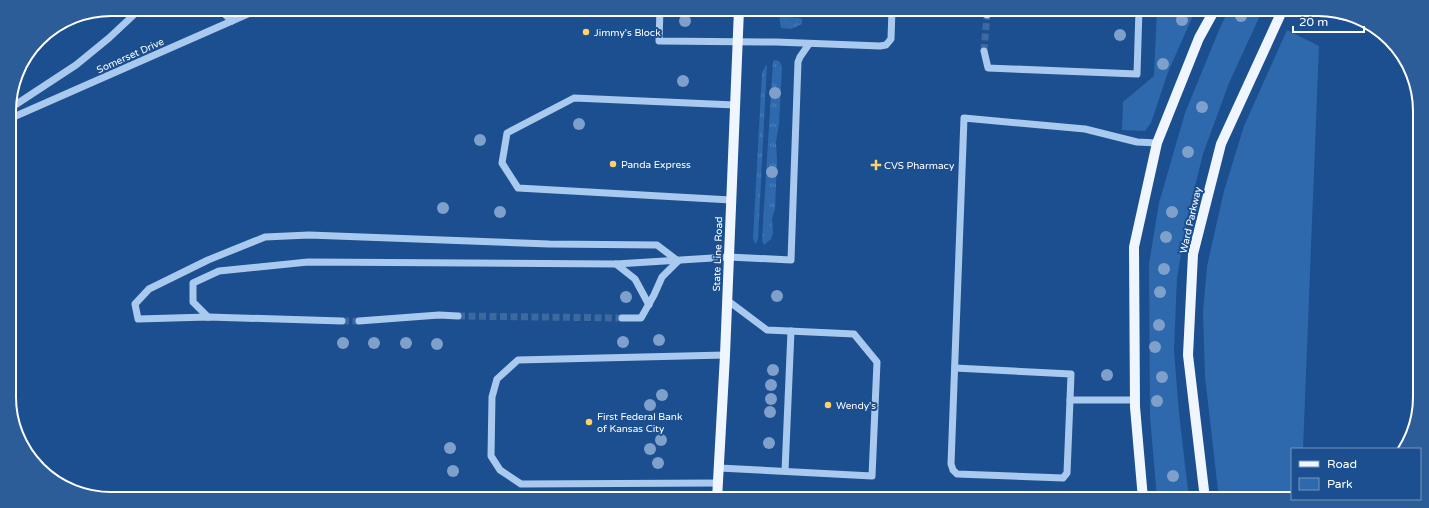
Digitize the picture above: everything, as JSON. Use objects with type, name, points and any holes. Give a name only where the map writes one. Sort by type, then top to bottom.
[{"type":"main road","name":"State Line Road","points":[[717,492],[725,355],[739,16]]},
{"type":"main road","points":[[1142,492],[1135,400],[1134,247],[1157,143],[1199,38],[1211,16]]},
{"type":"main road","name":"Ward Parkway","points":[[1204,492],[1188,355],[1193,254],[1221,144],[1280,16]]},
{"type":"street","points":[[16,104],[76,65],[109,38],[133,16]]},
{"type":"street","points":[[227,16],[232,21]]},
{"type":"street","name":"Somerset Drive","points":[[16,116],[243,16]]},
{"type":"street","points":[[660,16],[659,41],[738,41],[880,46],[886,45],[891,38],[892,16]]},
{"type":"street","points":[[984,51],[988,68],[1137,74],[1139,16]]},
{"type":"street","points":[[208,317],[193,302],[193,283],[219,271],[308,262],[616,264],[728,257],[791,260],[798,62],[803,51],[809,44]]},
{"type":"street","points":[[731,200],[518,188],[502,163],[507,133],[574,98],[735,105]]},
{"type":"street","points":[[955,368],[1071,374],[1067,473],[1063,478],[957,474],[953,470],[951,464],[964,118],[1085,129],[1137,142],[1157,143]]},
{"type":"street","points":[[342,321],[208,317],[138,319],[135,304],[149,289],[208,260],[265,237],[309,235],[541,244],[657,245],[678,261]]},
{"type":"street","points":[[622,318],[641,318],[654,295],[662,276],[678,261]]},
{"type":"street","points":[[616,264],[635,279],[648,305]]},
{"type":"street","points":[[719,468],[872,476],[877,362],[854,334],[767,330],[727,300]]},
{"type":"street","points":[[360,321],[439,315],[458,316]]},
{"type":"street","points":[[785,471],[791,331]]},
{"type":"street","points":[[718,483],[521,484],[500,470],[491,456],[492,397],[497,379],[518,360],[725,355]]},
{"type":"street","points":[[1070,400],[1135,400]]},
{"type":"green space","points":[[779,16],[802,19],[802,24],[791,29],[781,28]]},
{"type":"green space","points":[[1157,16],[1193,16],[1168,72],[1151,123],[1145,131],[1122,130],[1123,102],[1154,76]]},
{"type":"green space","points":[[1226,16],[1260,16],[1229,83],[1203,154],[1188,214],[1177,278],[1174,350],[1179,413],[1188,492],[1156,492],[1150,416],[1149,264],[1159,203],[1185,113]]},
{"type":"green space","points":[[1287,30],[1319,46],[1303,448],[1291,448],[1291,492],[1218,492],[1205,377],[1203,312],[1207,266],[1224,191],[1244,126]]},
{"type":"green space","points":[[776,60],[780,62],[782,67],[779,124],[776,142],[777,160],[775,209],[772,219],[773,233],[771,239],[764,245],[762,240],[773,61]]},
{"type":"green space","points":[[767,64],[758,239],[756,244],[753,239],[762,72]]},
{"type":"tunnel","points":[[984,51],[987,16]]},
{"type":"tunnel","points":[[458,316],[622,318]]},
{"type":"tunnel","points":[[342,321],[359,321]]},
{"type":"place","name":"Jimmy's Block","points":[[586,32]]},
{"type":"place","name":"Panda Express","points":[[613,164]]},
{"type":"place","name":"CVS Pharmacy","points":[[876,165]]},
{"type":"place","name":"Wendy's","points":[[828,405]]},
{"type":"place","name":"First Federal Bank of Kansas City","points":[[589,422]]}]
